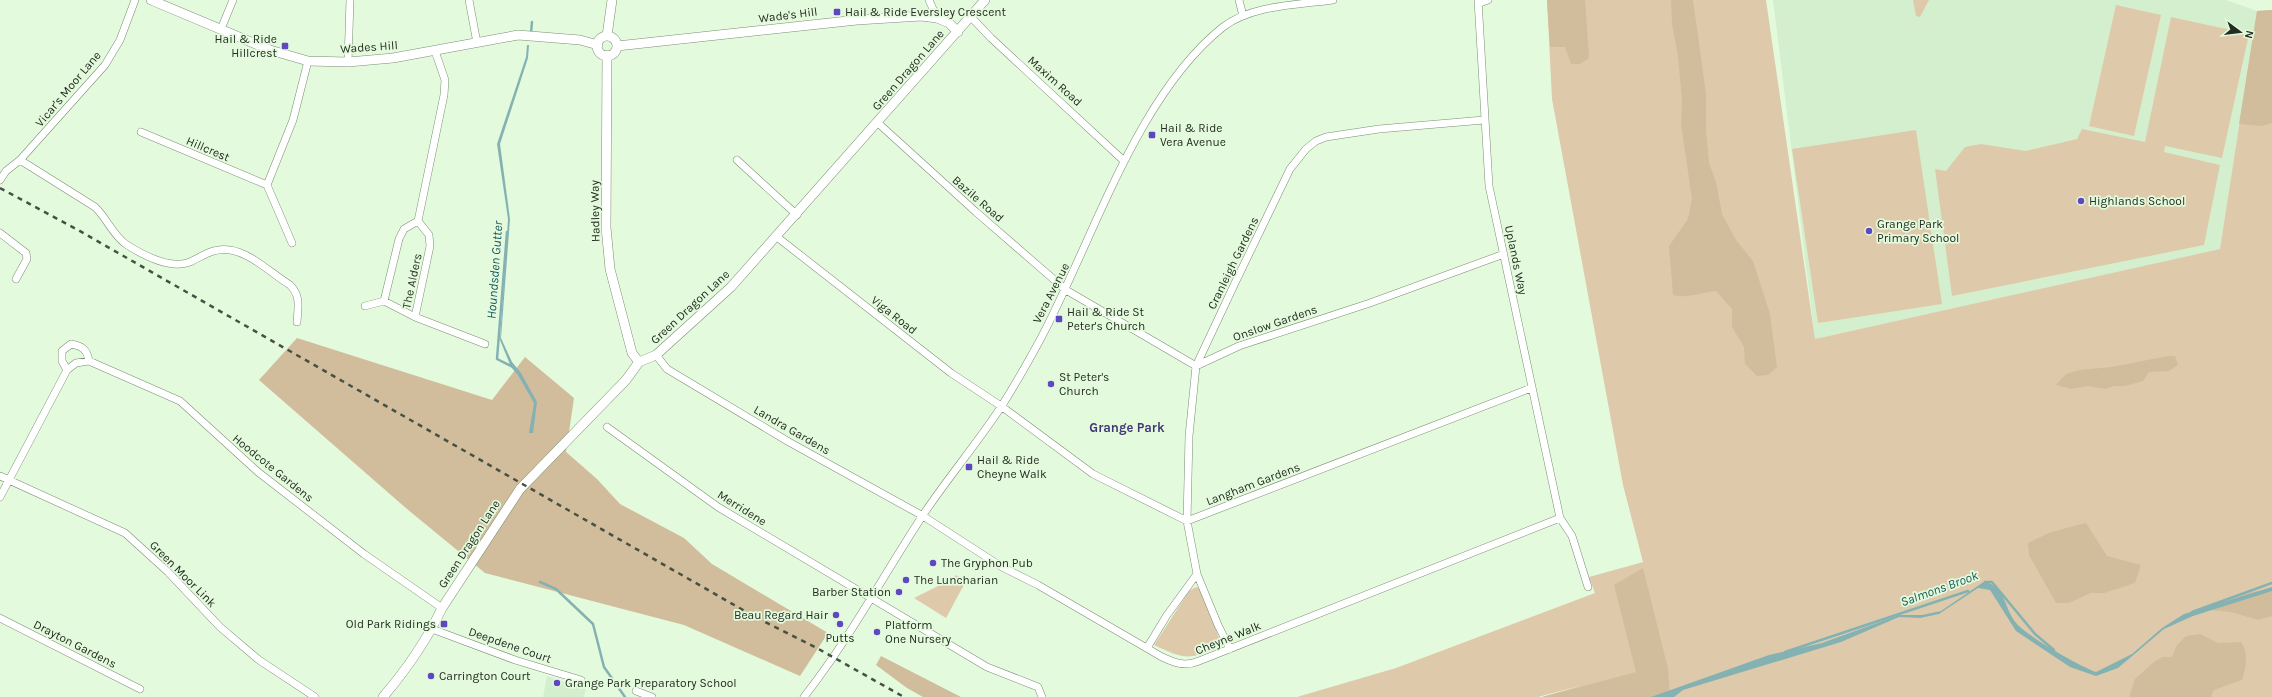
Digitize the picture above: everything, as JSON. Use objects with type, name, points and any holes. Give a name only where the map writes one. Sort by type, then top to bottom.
[{"type":"street","name":"Vicar's Moor Lane","points":[[0,180],[6,171],[20,160],[105,65],[120,40],[135,0]]},
{"type":"street","name":"Wades Hill","points":[[151,0],[164,2],[270,50],[308,61],[348,62],[435,51],[518,35],[537,35],[580,40],[598,45]]},
{"type":"street","points":[[221,29],[233,0]]},
{"type":"street","points":[[348,62],[350,0]]},
{"type":"street","points":[[469,0],[478,43]]},
{"type":"street","points":[[607,36],[612,0]]},
{"type":"street","points":[[929,0],[937,18]]},
{"type":"street","name":"Green Dragon Lane","points":[[383,697],[397,682],[432,629],[442,608],[520,489],[626,380],[639,362],[656,355],[731,287],[878,123],[985,0]]},
{"type":"street","points":[[1238,0],[1243,16]]},
{"type":"street","name":"Vera Avenue","points":[[804,697],[830,664],[851,626],[871,598],[923,516],[1001,406],[1066,290],[1124,161],[1148,119],[1175,78],[1197,52],[1222,28],[1243,16],[1260,11],[1333,0]]},
{"type":"street","name":"Uplands Way","points":[[1488,0],[1479,2],[1484,120],[1489,186],[1560,518]]},
{"type":"street","name":"Wade's Hill","points":[[617,46],[858,20],[921,16],[937,18],[949,23],[958,32]]},
{"type":"street","name":"Maxim Road","points":[[971,17],[991,38],[1124,161]]},
{"type":"street","points":[[607,36],[614,39],[617,46],[614,53],[607,55],[600,51],[598,45],[601,39],[607,36]]},
{"type":"street","points":[[418,221],[444,95],[445,80],[435,51]]},
{"type":"street","name":"Hadley Way","points":[[607,55],[606,227],[610,269],[632,353],[639,362]]},
{"type":"street","points":[[292,243],[267,185],[293,120],[308,61]]},
{"type":"street","name":"Cranleigh Gardens","points":[[1230,649],[1218,625],[1197,574],[1187,521],[1189,436],[1196,366],[1290,169],[1306,149],[1316,141],[1326,137],[1380,129],[1484,120]]},
{"type":"street","name":"Bazile Road","points":[[878,123],[976,212],[1066,290]]},
{"type":"street","name":"Hillcrest","points":[[141,132],[267,185]]},
{"type":"street","points":[[20,160],[95,207],[105,216],[116,235],[126,244],[158,260],[172,265],[188,263],[216,249],[229,249],[242,253],[290,285],[297,292],[299,301],[297,322]]},
{"type":"street","points":[[737,160],[796,215]]},
{"type":"street","name":"The Alders","points":[[418,221],[429,235],[430,246],[415,317],[384,301],[399,239],[404,229],[418,221]]},
{"type":"street","points":[[0,232],[26,252],[27,259],[16,279]]},
{"type":"street","name":"Viga Road","points":[[777,237],[950,373],[1001,406]]},
{"type":"street","name":"Onslow Gardens","points":[[1196,366],[1239,346],[1370,303],[1504,254]]},
{"type":"street","points":[[1066,290],[1196,366]]},
{"type":"street","points":[[365,306],[384,301]]},
{"type":"street","points":[[415,317],[485,344]]},
{"type":"street","points":[[0,497],[67,370],[86,361],[87,353],[81,346],[71,344],[62,351],[62,361],[67,370]]},
{"type":"street","name":"Landra Gardens","points":[[656,355],[667,369],[789,442],[923,516]]},
{"type":"street","name":"Hoodcote Gardens","points":[[86,361],[180,401],[258,472],[364,554],[442,608]]},
{"type":"street","name":"Langham Gardens","points":[[1187,521],[1532,388]]},
{"type":"street","points":[[1001,406],[1093,474],[1187,521]]},
{"type":"street","name":"Merridene","points":[[607,427],[718,507],[925,632],[987,667],[1038,687],[1042,697]]},
{"type":"street","name":"Green Moor Link","points":[[0,476],[125,533],[168,572],[220,627],[259,660],[316,697]]},
{"type":"street","name":"Cheyne Walk","points":[[923,516],[1002,567],[1038,585],[1177,664],[1189,665],[1560,518]]},
{"type":"street","points":[[1560,518],[1572,536],[1588,587]]},
{"type":"street","points":[[1147,648],[1170,610],[1197,574]]},
{"type":"street","name":"Drayton Gardens","points":[[0,618],[140,689]]},
{"type":"street","name":"Deepdene Court","points":[[432,629],[515,660],[581,680]]},
{"type":"street","points":[[636,691],[652,697]]},
{"type":"shaded area","points":[[1547,0],[1766,0],[1815,339],[2220,249],[2257,11],[2272,10],[2272,697],[1542,697],[1583,685],[1538,697],[1297,697],[1396,668],[1595,593],[1589,577],[1643,562],[1623,485],[1552,99]]},
{"type":"shaded area","points":[[1547,0],[1585,0],[1589,58],[1580,64],[1571,64],[1565,47],[1550,47]]},
{"type":"shaded area","points":[[1671,0],[1693,0],[1706,94],[1706,130],[1709,163],[1716,182],[1722,214],[1736,240],[1753,261],[1770,314],[1777,367],[1768,375],[1757,376],[1745,364],[1744,347],[1732,327],[1732,309],[1716,291],[1689,296],[1673,295],[1669,246],[1688,219],[1692,199],[1681,124],[1682,101],[1678,56],[1672,24]]},
{"type":"shaded area","name":"Highlands School","points":[[1773,0],[2226,0],[2257,11],[2221,249],[1815,339]]},
{"type":"shaded area","points":[[1913,0],[1929,0],[1920,17],[1916,16]]},
{"type":"shaded area","points":[[2116,5],[2161,15],[2134,136],[2089,126]]},
{"type":"shaded area","points":[[2272,10],[2272,123],[2262,126],[2239,124],[2257,11]]},
{"type":"shaded area","points":[[2171,17],[2249,34],[2222,158],[2165,146],[2164,152],[2220,165],[2204,245],[1952,296],[1935,169],[1946,171],[1965,147],[1981,144],[2026,151],[2077,139],[2082,129],[2145,142]]},
{"type":"shaded area","points":[[1916,130],[1942,304],[1818,323],[1792,149]]},
{"type":"shaded area","points":[[297,338],[492,400],[525,357],[574,398],[566,452],[597,479],[620,504],[684,538],[712,564],[828,633],[800,676],[684,625],[485,573],[407,509],[259,380]]},
{"type":"shaded area","points":[[2168,356],[2175,356],[2178,365],[2169,371],[2149,372],[2143,381],[2125,386],[2113,386],[2106,389],[2088,386],[2071,389],[2056,385],[2066,374],[2079,370],[2112,367]]},
{"type":"shaded area","points":[[2086,523],[2107,556],[2141,565],[2135,583],[2104,593],[2091,593],[2069,603],[2056,603],[2029,555],[2028,543],[2051,532]]},
{"type":"shaded area","points":[[1643,568],[1668,669],[1670,697],[1542,697],[1636,672],[1614,585]]},
{"type":"shaded area","points":[[956,575],[966,581],[946,618],[914,598],[954,578]]},
{"type":"shaded area","points":[[1196,587],[1201,589],[1222,646],[1195,656],[1182,656],[1154,645],[1189,591]]},
{"type":"shaded area","points":[[2272,588],[2272,616],[2258,620],[2231,612],[2210,610],[2232,597]]},
{"type":"shaded area","points":[[2200,634],[2218,643],[2241,642],[2244,646],[2246,655],[2246,665],[2242,680],[2214,690],[2211,697],[2129,697],[2135,679],[2155,661],[2163,657],[2172,657],[2177,645],[2186,636]]},
{"type":"shaded area","points":[[881,656],[961,697],[923,697],[907,688],[876,665]]},
{"type":"shaded area","name":"Grange Park Preparatory School","points":[[547,676],[586,689],[584,697],[543,697]]},
{"type":"water","points":[[527,45],[529,45],[528,58],[500,144],[510,219],[501,338],[512,362],[521,373],[537,402],[533,433],[529,433],[534,403],[518,375],[511,367],[500,340],[508,219],[497,144],[526,57]]},
{"type":"water","points":[[1985,581],[1998,589],[2002,594],[2009,612],[2017,624],[2031,636],[2055,651],[2096,672],[2132,654],[2162,628],[2184,614],[2272,587],[2272,591],[2193,616],[2164,629],[2118,668],[2096,676],[2070,667],[2016,631],[1990,590],[1978,588],[1939,614],[1920,618],[1899,617],[1841,642],[1683,690],[1674,697],[1651,697],[1769,655],[1822,643],[1899,615],[1922,615],[1941,611]]},
{"type":"waterway","name":"Houndsden Gutter","points":[[531,33],[532,22]]},
{"type":"waterway","name":"Houndsden Gutter","points":[[507,232],[497,359],[513,367]]},
{"type":"waterway","name":"Houndsden Gutter","points":[[540,582],[556,589],[593,624],[604,667],[625,697]]},
{"type":"waterway","name":"Salmons Brook","points":[[1985,582],[1992,582],[2035,634],[2054,650]]},
{"type":"waterway","name":"Salmons Brook","points":[[2192,612],[2272,583]]},
{"type":"waterway","name":"Salmons Brook","points":[[1785,652],[1968,591]]},
{"type":"railway","points":[[0,188],[78,230],[757,618],[815,647],[904,697]]},
{"type":"place","name":"Hail & Ride Eversley Crescent","points":[[837,12]]},
{"type":"place","name":"Hail & Ride Hillcrest","points":[[285,46]]},
{"type":"place","name":"Hail & Ride Vera Avenue","points":[[1152,135]]},
{"type":"place","name":"Highlands School","points":[[2081,201]]},
{"type":"place","name":"Grange Park Primary School","points":[[1869,231]]},
{"type":"place","name":"Hail & Ride St Peter's Church","points":[[1059,319]]},
{"type":"place","name":"St Peter's Church","points":[[1051,384]]},
{"type":"place","name":"Hail & Ride Cheyne Walk","points":[[969,467]]},
{"type":"place","name":"The Gryphon Pub","points":[[933,563]]},
{"type":"place","name":"The Luncharian","points":[[906,580]]},
{"type":"place","name":"Barber Station","points":[[899,592]]},
{"type":"place","name":"Beau Regard Hair","points":[[836,615]]},
{"type":"place","name":"Old Park Ridings","points":[[444,624]]},
{"type":"place","name":"Putts","points":[[840,624]]},
{"type":"place","name":"Platform One Nursery","points":[[877,632]]},
{"type":"place","name":"Carrington Court","points":[[431,676]]},
{"type":"place","name":"Grange Park Preparatory School","points":[[557,683]]},
{"type":"district","name":"Grange Park","points":[[1127,427]]}]
